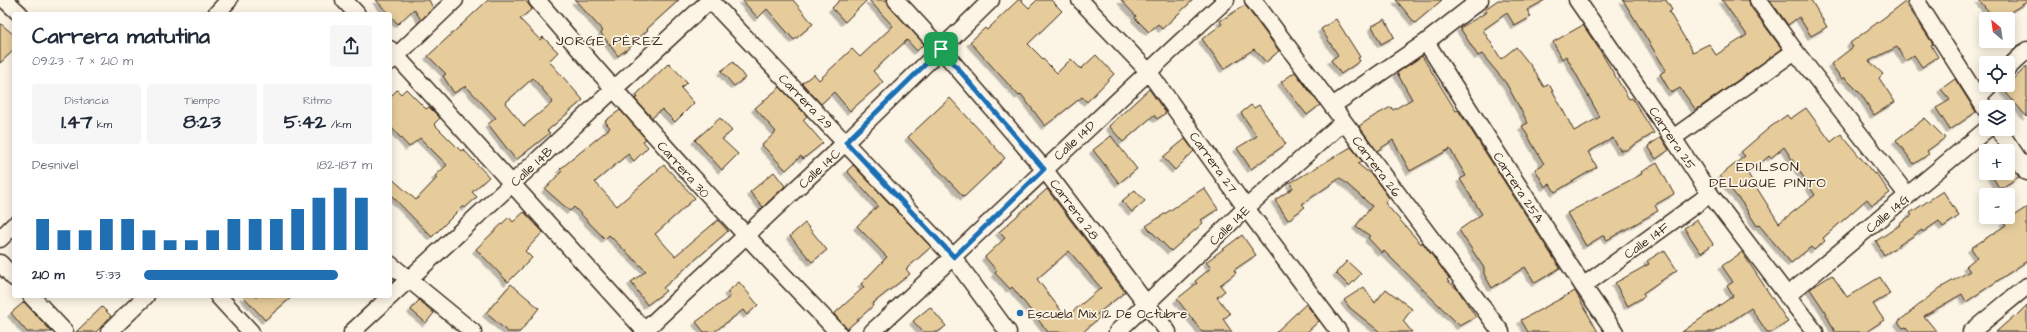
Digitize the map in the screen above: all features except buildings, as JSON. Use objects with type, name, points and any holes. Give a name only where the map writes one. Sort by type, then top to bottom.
[{"type":"street","points":[[5,0],[18,12]]},
{"type":"street","points":[[218,12],[229,0]]},
{"type":"street","points":[[344,0],[355,12]]},
{"type":"street","points":[[455,0],[392,55],[513,184],[644,332]]},
{"type":"street","name":"Carrera 30","points":[[537,0],[612,89],[746,237],[838,332]]},
{"type":"street","name":"Calle 14B","points":[[392,295],[513,184],[612,89],[710,0]]},
{"type":"street","name":"Carrera 29","points":[[710,0],[954,257],[1008,332]]},
{"type":"street","name":"Carrera 28","points":[[896,0],[941,49],[1044,169],[1168,332]]},
{"type":"street","name":"Calle 14C","points":[[644,332],[846,142],[990,0]]},
{"type":"street","name":"Carrera 27","points":[[1080,0],[1148,71],[1246,208],[1339,332]]},
{"type":"street","name":"Calle 14D","points":[[872,332],[954,257],[1044,169],[1148,71],[1226,0]]},
{"type":"street","name":"Carrera 26","points":[[1253,0],[1501,332]]},
{"type":"street","points":[[1332,106],[1426,42],[1480,0]]},
{"type":"street","name":"Carrera 25","points":[[1576,0],[1673,138],[1710,194],[1815,332]]},
{"type":"street","points":[[1758,0],[1795,51],[1908,196]]},
{"type":"street","points":[[1916,0],[1980,100]]},
{"type":"street","name":"Carrera 25A","points":[[1426,42],[1583,286],[1615,332]]},
{"type":"street","points":[[2015,61],[2027,50]]},
{"type":"street","points":[[1673,138],[1795,51]]},
{"type":"street","name":"Calle 14E","points":[[1117,332],[1246,208],[1343,122]]},
{"type":"street","name":"Calle 14G","points":[[1787,296],[1979,136]]},
{"type":"street","points":[[2003,136],[2027,172]]},
{"type":"street","name":"Calle 14F","points":[[1583,286],[1710,194]]},
{"type":"street","points":[[0,238],[12,227]]},
{"type":"street","points":[[0,263],[12,276]]},
{"type":"street","points":[[392,266],[473,332]]},
{"type":"street","points":[[1971,332],[2027,286]]},
{"type":"street","points":[[33,298],[65,332]]},
{"type":"street","points":[[109,332],[144,298]]},
{"type":"street","points":[[220,298],[251,332]]},
{"type":"street","name":"Calle 14B","points":[[352,332],[389,298]]},
{"type":"place","name":"Escuela Mix 12 De Octubre","points":[[1020,313]]},
{"type":"district","name":"JORGE PÉREZ","points":[[610,40]]},
{"type":"district","name":"EDILSON DELUQUE PINTO","points":[[1768,174]]},
{"type":"route","points":[[941,49],[1044,169],[954,257],[846,142],[941,49]]}]
